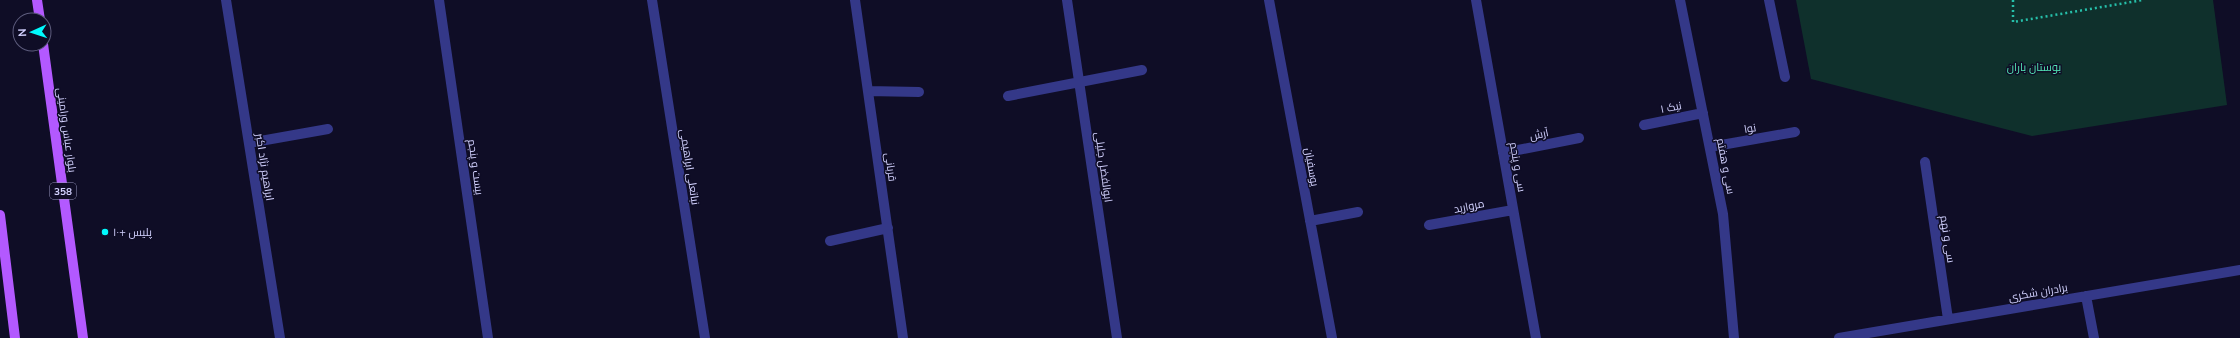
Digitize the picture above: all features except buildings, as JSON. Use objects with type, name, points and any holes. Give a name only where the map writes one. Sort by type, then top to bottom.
[{"type":"main road","points":[[37,0],[39,12]]},
{"type":"main road","name":"بلوار عباس ورامینی","points":[[44,52],[83,338]]},
{"type":"main road","points":[[0,215],[15,338]]},
{"type":"street","name":"ابراهیم نژاد اکبر","points":[[226,0],[280,338]]},
{"type":"street","name":"بیست و پنجم","points":[[439,0],[488,338]]},
{"type":"street","name":"نباتعلی ابراهیمی","points":[[652,0],[705,338]]},
{"type":"street","name":"قربانی","points":[[855,0],[903,338]]},
{"type":"street","name":"ابوالفضل جلیلی","points":[[1067,0],[1117,338]]},
{"type":"street","name":"یوسفیان","points":[[1269,0],[1332,338]]},
{"type":"street","name":"سی و پنجم","points":[[1476,0],[1536,338]]},
{"type":"street","name":"سی و هفتم","points":[[1680,0],[1723,214],[1734,338]]},
{"type":"street","points":[[1769,0],[1785,77]]},
{"type":"street","points":[[1008,96],[1079,81],[1142,70]]},
{"type":"street","points":[[868,91],[919,92]]},
{"type":"street","name":"نیک ۱","points":[[1644,125],[1703,113]]},
{"type":"street","points":[[249,143],[328,129]]},
{"type":"street","name":"نوا","points":[[1710,147],[1795,132]]},
{"type":"street","name":"آرش","points":[[1503,154],[1579,138]]},
{"type":"street","name":"سی و نهم","points":[[1924,162],[1948,319]]},
{"type":"street","name":"مروارید","points":[[1429,226],[1513,210]]},
{"type":"street","points":[[1310,222],[1358,212]]},
{"type":"street","points":[[830,241],[888,228]]},
{"type":"street","name":"برادران شکری","points":[[1839,338],[1868,336],[1948,319],[2240,270]]},
{"type":"street","points":[[2086,296],[2094,338]]},
{"type":"path","points":[[2013,0],[2013,22],[2142,0]]},
{"type":"green space","name":"بوستان باران","points":[[1796,0],[2213,0],[2227,105],[2032,136],[1811,79]]},
{"type":"place","name":"پلیس +۱۰","points":[[105,232]]}]
